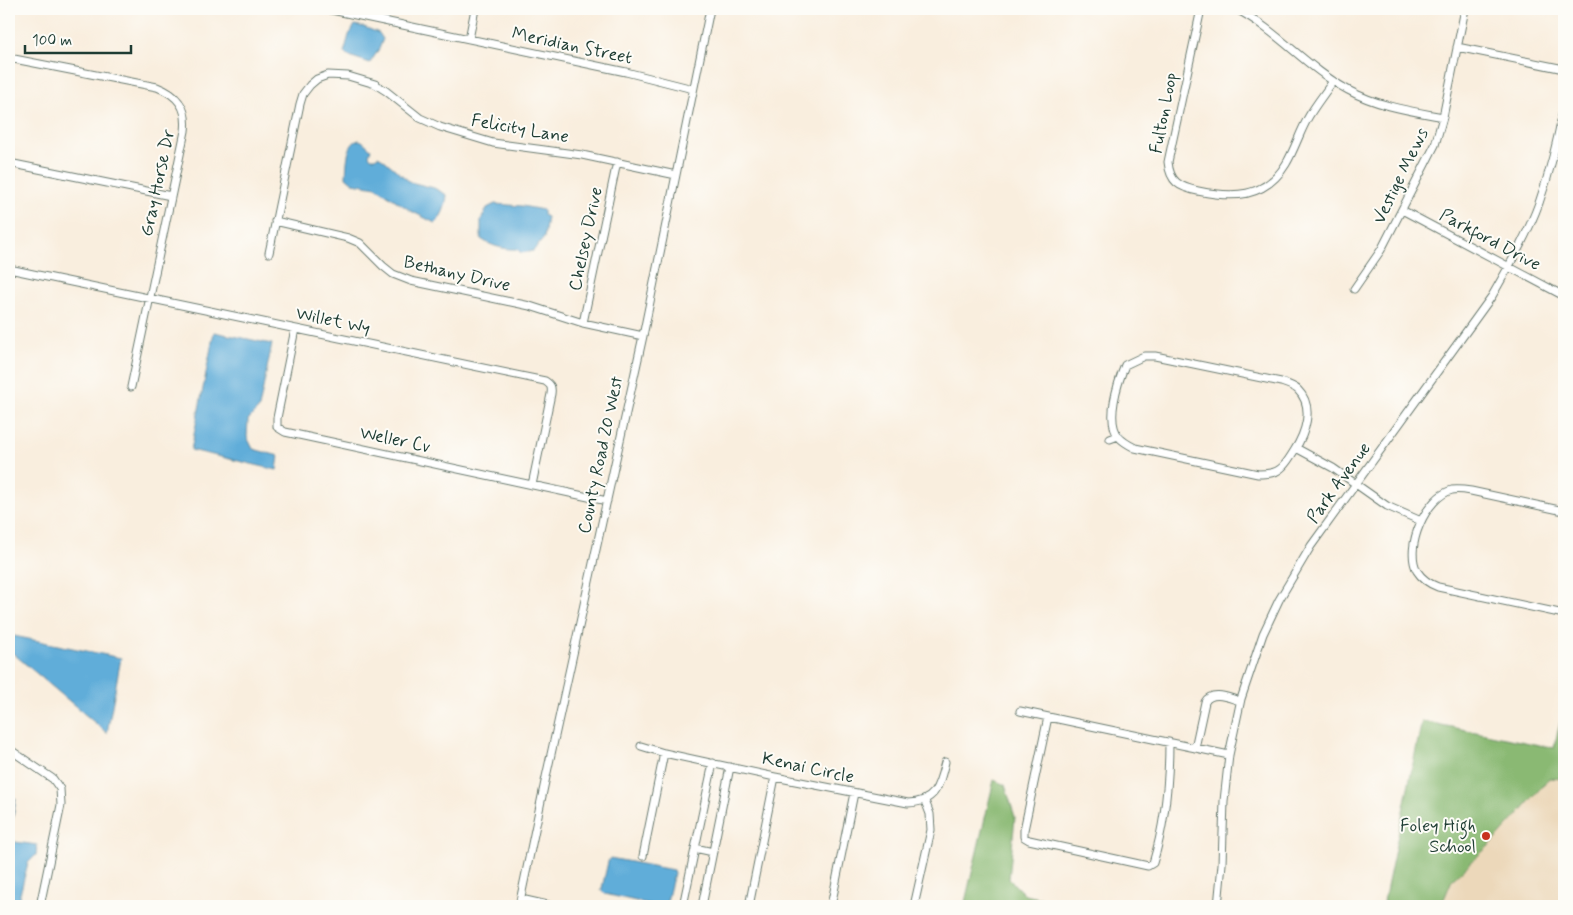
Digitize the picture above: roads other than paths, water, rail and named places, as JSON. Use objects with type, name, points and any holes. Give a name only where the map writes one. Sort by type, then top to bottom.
[{"type":"street","name":"Meridian Street","points":[[328,9],[626,72],[693,89]]},
{"type":"street","points":[[469,39],[475,9]]},
{"type":"street","name":"County Road 20 West","points":[[520,902],[643,336],[710,9]]},
{"type":"street","name":"Fulton Loop","points":[[1201,9],[1168,162],[1172,178],[1178,185],[1188,189],[1235,196],[1261,188],[1275,178],[1285,165],[1309,116],[1333,81]]},
{"type":"street","points":[[1236,9],[1257,21],[1346,90],[1372,102],[1443,117]]},
{"type":"street","name":"Vestige Mews","points":[[1354,289],[1381,250],[1435,145],[1443,117],[1465,9]]},
{"type":"street","points":[[1457,46],[1564,69]]},
{"type":"street","name":"Gray Horse Dr","points":[[9,58],[157,87],[174,96],[183,108],[186,125],[130,387]]},
{"type":"street","name":"Felicity Lane","points":[[269,253],[303,94],[317,79],[328,75],[348,76],[375,84],[420,118],[440,127],[493,143],[582,155],[676,175]]},
{"type":"street","name":"Park Avenue","points":[[1218,906],[1222,864],[1224,801],[1229,755],[1240,701],[1263,634],[1279,600],[1311,546],[1492,296],[1509,267],[1539,203],[1557,144],[1564,106]]},
{"type":"street","points":[[9,162],[172,196]]},
{"type":"street","name":"Chelsey Drive","points":[[583,323],[617,162]]},
{"type":"street","name":"Parkford Drive","points":[[1402,210],[1564,296]]},
{"type":"street","name":"Bethany Drive","points":[[275,221],[348,238],[360,243],[393,274],[411,281],[530,306],[583,323],[643,336]]},
{"type":"street","name":"Willet Wy","points":[[9,269],[540,380],[550,384],[552,388],[551,394],[532,485]]},
{"type":"street","name":"Weller Cv","points":[[295,329],[277,418],[277,427],[285,432],[606,500]]},
{"type":"street","points":[[1155,356],[1281,382],[1293,386],[1307,397],[1307,418],[1302,437],[1280,470],[1267,474],[1258,474],[1135,448],[1118,436],[1112,415],[1120,378],[1125,365],[1131,357],[1155,356]]},
{"type":"street","points":[[1110,439],[1118,436]]},
{"type":"street","points":[[1296,448],[1334,468],[1387,506],[1421,521]]},
{"type":"street","points":[[1564,511],[1461,490],[1452,490],[1441,495],[1432,504],[1421,521],[1416,538],[1414,558],[1418,573],[1429,583],[1438,587],[1564,614]]},
{"type":"street","points":[[1195,748],[1205,702],[1208,698],[1215,695],[1240,701]]},
{"type":"street","points":[[1020,711],[1229,755]]},
{"type":"street","points":[[1048,717],[1024,836],[1029,840],[1148,866],[1153,863],[1162,823],[1169,776],[1169,742]]},
{"type":"street","name":"Kenai Circle","points":[[641,746],[854,793],[908,803],[924,801]]},
{"type":"street","points":[[9,749],[53,779],[60,789],[61,806],[40,906]]},
{"type":"street","points":[[643,856],[664,752]]},
{"type":"street","points":[[914,906],[931,830],[930,814],[924,801],[932,795],[939,785],[945,762]]},
{"type":"street","points":[[683,906],[713,763]]},
{"type":"street","points":[[702,906],[730,766]]},
{"type":"street","points":[[749,906],[775,777]]},
{"type":"street","points":[[831,906],[854,793]]},
{"type":"street","points":[[695,848],[713,852]]},
{"type":"street","points":[[520,902],[552,906]]},
{"type":"water","points":[[355,25],[379,33],[383,39],[370,63],[344,53],[349,35]]},
{"type":"water","points":[[359,140],[371,149],[369,155],[371,158],[378,156],[410,182],[434,188],[447,195],[444,210],[435,223],[411,211],[376,187],[353,183],[346,177],[349,150]]},
{"type":"water","points":[[495,204],[543,210],[543,215],[547,217],[544,238],[533,251],[521,253],[517,249],[498,247],[481,239],[481,220],[487,208]]},
{"type":"water","points":[[214,332],[272,344],[259,408],[248,420],[247,437],[253,449],[279,456],[277,470],[191,450]]},
{"type":"water","points":[[9,635],[121,658],[107,733],[9,650]]},
{"type":"water","points":[[9,794],[16,799],[10,836],[15,842],[37,845],[36,855],[28,863],[19,898],[15,906],[9,906]]},
{"type":"water","points":[[610,858],[673,870],[674,873],[666,905],[658,906],[605,894],[601,890]]},
{"type":"place","name":"Foley High School","points":[[1486,836]]}]
